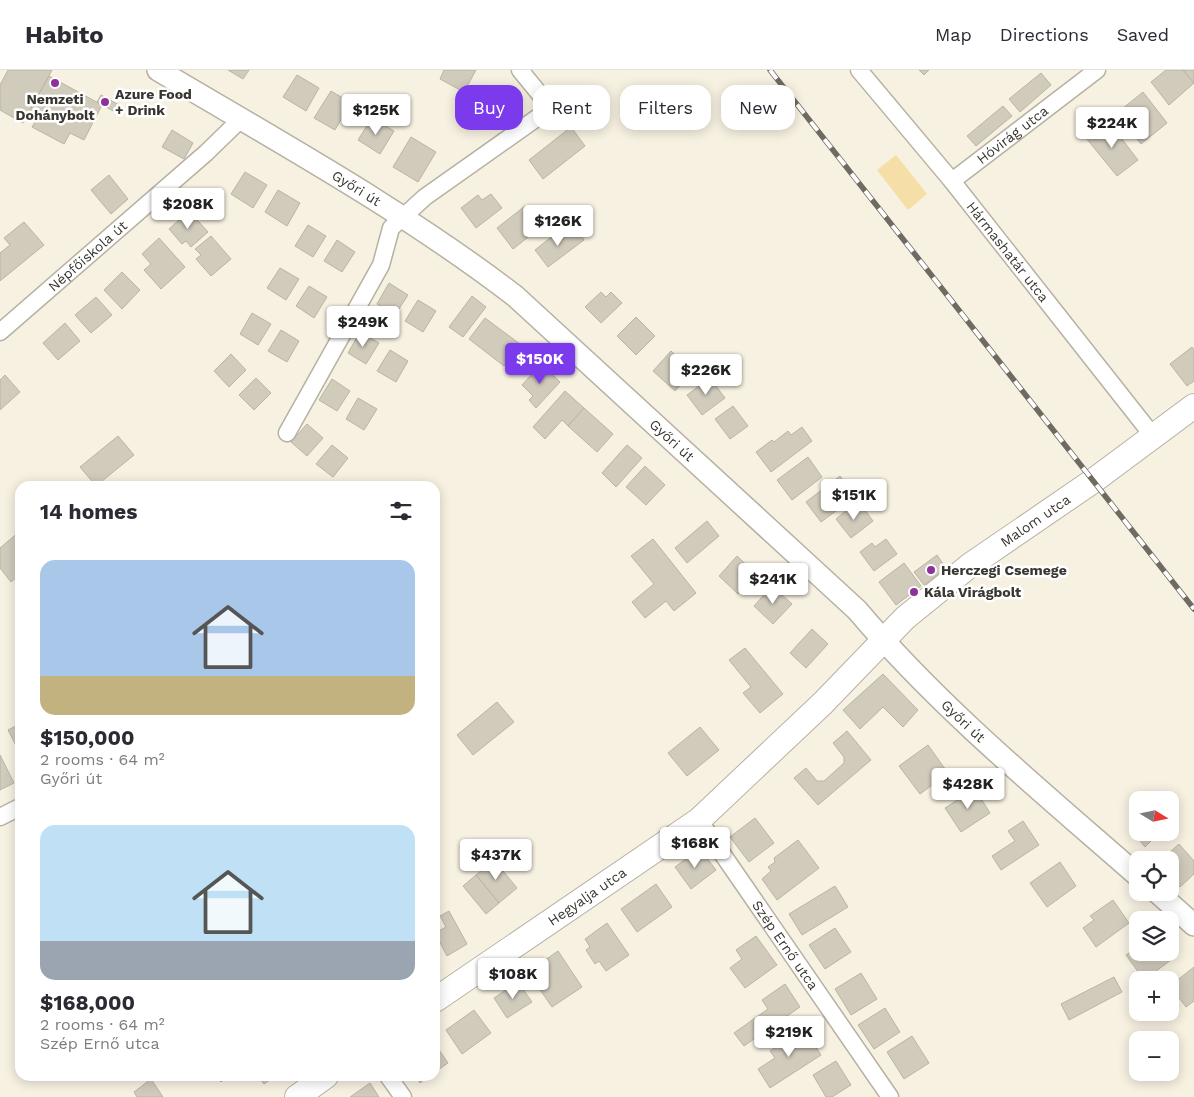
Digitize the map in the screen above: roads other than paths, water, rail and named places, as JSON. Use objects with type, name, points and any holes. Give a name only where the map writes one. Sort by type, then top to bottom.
[{"type":"main road","name":"Malom utca","points":[[883,641],[905,618],[969,566],[1093,481],[1194,406]]},
{"type":"main road","name":"Hegyalja utca","points":[[440,997],[699,820],[777,747],[883,641]]},
{"type":"main road","points":[[298,1097],[319,1081]]},
{"type":"street","name":"Győri út","points":[[158,70],[403,216],[460,254],[515,296],[857,610],[883,641],[994,749],[1129,868]]},
{"type":"street","points":[[286,433],[381,265],[391,228],[425,197],[551,108],[520,70]]},
{"type":"street","name":"Hármashatár utca","points":[[859,70],[952,181],[1154,436]]},
{"type":"street","name":"Hóvirág utca","points":[[952,181],[1097,70]]},
{"type":"street","name":"Népfőiskola út","points":[[0,332],[206,153],[241,119]]},
{"type":"street","points":[[0,817],[15,810]]},
{"type":"street","name":"Szép Ernő utca","points":[[699,820],[890,1097]]},
{"type":"street","points":[[1167,901],[1194,926]]},
{"type":"street","points":[[392,1081],[403,1097]]},
{"type":"railway","points":[[770,70],[1194,609]]},
{"type":"place","name":"Nemzeti Dohánybolt","points":[[55,83]]},
{"type":"place","name":"Azure Food + Drink","points":[[105,102]]},
{"type":"place","name":"Herczegi Csemege","points":[[931,570]]},
{"type":"place","name":"Kála Virágbolt","points":[[914,592]]}]
